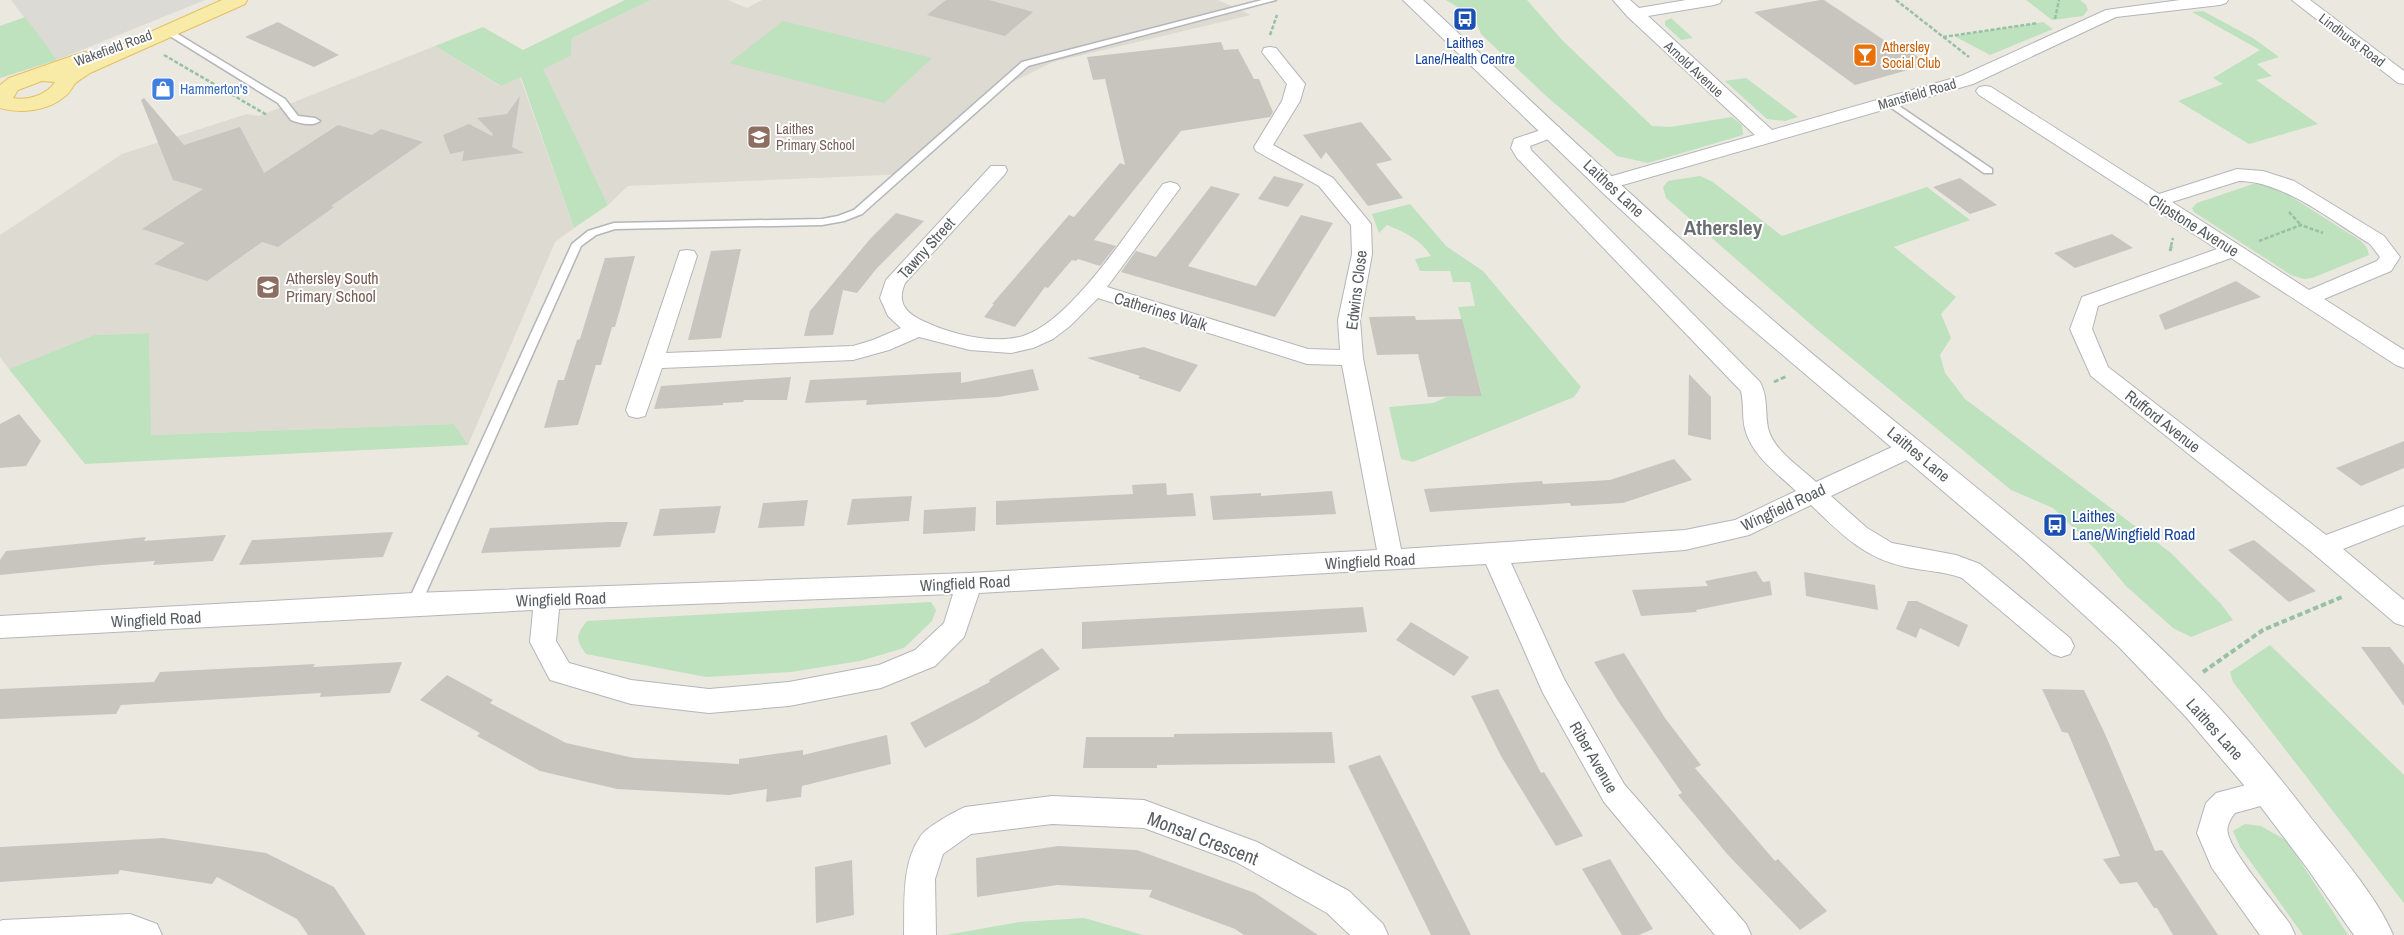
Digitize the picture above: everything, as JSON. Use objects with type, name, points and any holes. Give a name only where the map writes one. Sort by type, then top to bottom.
[{"type":"main road","name":"Wakefield Road","points":[[7,99],[238,0]]},
{"type":"main road","name":"Laithes Lane","points":[[1412,0],[1734,300],[2083,594],[2132,640],[2216,728],[2269,792],[2375,935]]},
{"type":"main road","name":"Wakefield Road","points":[[7,99],[36,103],[62,90],[66,81],[83,69],[194,19]]},
{"type":"main road","points":[[7,99],[59,75],[66,81]]},
{"type":"street","name":"Arnold Avenue","points":[[1621,0],[1767,136]]},
{"type":"street","points":[[1634,14],[1714,0]]},
{"type":"street","name":"Mansfield Road","points":[[1609,183],[1967,80],[1988,71],[2106,9],[2220,0]]},
{"type":"street","name":"Lindhurst Road","points":[[2300,0],[2404,79]]},
{"type":"street","name":"Edwins Close","points":[[1270,52],[1296,84],[1291,100],[1263,147],[1326,182],[1361,224],[1362,254],[1349,320],[1352,358],[1391,560]]},
{"type":"street","name":"Clipstone Avenue","points":[[1985,91],[2404,360]]},
{"type":"street","points":[[1553,131],[1521,143],[1520,148],[1752,388],[1756,403],[1755,427],[1758,438],[1768,451],[1858,534],[1883,550],[1905,557],[1956,565],[1971,571],[2061,646]]},
{"type":"street","name":"Tawny Street","points":[[998,170],[896,280],[890,297],[894,308],[903,319],[919,328],[953,341],[993,346],[1024,344],[1053,330],[1094,290]]},
{"type":"street","points":[[2156,202],[2237,175],[2256,175],[2286,185],[2378,240],[2390,256],[2384,266],[2308,298]]},
{"type":"street","name":"Catherines Walk","points":[[1170,188],[1094,290],[1307,356],[1352,358]]},
{"type":"street","name":"Rufford Avenue","points":[[2235,250],[2089,302],[2081,329],[2098,371],[2323,547],[2404,615]]},
{"type":"street","points":[[637,410],[687,256]]},
{"type":"street","points":[[654,361],[853,353],[882,345],[919,328]]},
{"type":"street","name":"Wingfield Road","points":[[0,628],[414,604],[969,583],[1494,554],[1685,540],[1740,528],[1911,448]]},
{"type":"street","points":[[2323,547],[2404,515]]},
{"type":"street","name":"Riber Avenue","points":[[1494,554],[1553,685],[1614,793],[1735,935]]},
{"type":"street","points":[[547,600],[543,642],[560,672],[631,692],[709,700],[789,694],[881,676],[925,658],[955,629],[969,583]]},
{"type":"street","points":[[2269,792],[2226,802],[2216,813],[2212,833],[2223,858],[2279,935]]},
{"type":"street","name":"Monsal Crescent","points":[[920,935],[920,879],[931,845],[966,821],[1052,810],[1144,814],[1246,852],[1338,902],[1372,935]]},
{"type":"street","points":[[4,935],[130,929],[146,935]]},
{"type":"lane","points":[[1230,0],[1245,7]]},
{"type":"lane","points":[[414,604],[577,244],[592,233],[614,226],[822,222],[840,219],[858,212],[1025,64],[1272,0]]},
{"type":"lane","points":[[168,31],[282,101],[290,116],[299,121],[315,121]]},
{"type":"lane","points":[[1889,102],[1988,171]]},
{"type":"path","points":[[1896,0],[1988,71]]},
{"type":"path","points":[[2055,21],[2059,0]]},
{"type":"path","points":[[1943,37],[2045,22]]},
{"type":"path","points":[[142,42],[268,116]]},
{"type":"path","points":[[2165,274],[2178,215]]},
{"type":"path","points":[[2235,250],[2300,225],[2327,234]]},
{"type":"path","points":[[1752,388],[1764,386],[1812,365]]},
{"type":"path","points":[[2179,689],[2263,630],[2371,586]]},
{"type":"shaded area","points":[[11,0],[205,0],[57,60]]},
{"type":"shaded area","name":"Laithes Primary School","points":[[651,0],[728,0],[747,8],[762,0],[1218,0],[1251,15],[1053,62],[976,100],[908,174],[628,186],[608,205],[542,69],[571,56],[572,38]]},
{"type":"shaded area","name":"Athersley South Primary School","points":[[435,46],[500,86],[520,77],[574,228],[555,242],[468,445],[454,424],[150,435],[149,333],[94,335],[9,369],[0,357],[0,235],[122,154],[247,114],[259,116]]},
{"type":"green space","points":[[625,0],[651,0],[572,38],[571,56],[543,69],[608,205],[574,228],[521,77],[501,86],[435,46],[483,27],[523,50]]},
{"type":"green space","points":[[1446,0],[1527,0],[1563,41],[1652,126],[1670,127],[1732,117],[1742,125],[1743,135],[1648,163],[1617,156],[1546,96],[1481,34],[1474,17]]},
{"type":"green space","points":[[2026,0],[2080,0],[2086,5],[2088,10],[2083,16],[2052,20]]},
{"type":"green space","points":[[2203,11],[2253,38],[2279,57],[2257,64],[2272,76],[2256,80],[2318,124],[2249,144],[2178,101],[2223,84],[2213,78],[2260,50],[2192,12]]},
{"type":"green space","points":[[25,17],[57,60],[0,78],[0,26]]},
{"type":"green space","points":[[1671,18],[1693,38],[1681,40],[1665,25],[1665,21]]},
{"type":"green space","points":[[783,21],[932,58],[884,103],[729,63]]},
{"type":"green space","points":[[2043,22],[2053,29],[1990,55],[1954,36]]},
{"type":"green space","points":[[1746,78],[1798,117],[1785,121],[1767,119],[1725,81]]},
{"type":"green space","points":[[1700,176],[1713,182],[1782,236],[1927,187],[1970,220],[1894,247],[1956,297],[1941,314],[1951,338],[1940,355],[1945,373],[1965,399],[2171,553],[2221,604],[2233,620],[2191,637],[2173,628],[2126,586],[2095,549],[2053,508],[2011,490],[1815,328],[1666,198],[1663,187],[1668,181]]},
{"type":"green space","points":[[2253,184],[2265,184],[2279,189],[2361,241],[2367,248],[2369,255],[2312,278],[2304,279],[2291,275],[2194,212],[2192,208],[2197,203]]},
{"type":"green space","points":[[1410,204],[1446,246],[1483,271],[1581,387],[1574,397],[1413,462],[1401,459],[1389,407],[1433,403],[1447,397],[1482,395],[1458,307],[1475,306],[1470,282],[1453,282],[1450,271],[1420,271],[1415,259],[1431,256],[1427,250],[1412,237],[1387,225],[1379,233],[1372,214]]},
{"type":"green space","points":[[149,333],[151,435],[454,424],[468,445],[85,464],[9,369],[94,335]]},
{"type":"green space","points":[[931,602],[936,610],[932,621],[904,648],[860,661],[791,672],[706,677],[586,654],[578,637],[587,621]]},
{"type":"green space","points":[[2270,645],[2404,775],[2404,903],[2233,682],[2230,672]]},
{"type":"green space","points":[[2245,824],[2261,826],[2287,841],[2348,935],[2303,935],[2240,847],[2233,831]]},
{"type":"green space","points":[[1084,918],[1143,935],[946,935],[1019,922]]},
{"type":"building","points":[[946,0],[989,0],[1033,12],[1005,36],[927,15]]},
{"type":"building","points":[[1824,0],[1893,46],[1899,44],[1929,64],[1855,85],[1754,12]]},
{"type":"building","points":[[278,22],[339,55],[314,67],[245,37]]},
{"type":"building","points":[[1221,42],[1224,50],[1238,49],[1254,79],[1259,79],[1273,112],[1270,117],[1181,131],[1094,240],[1116,246],[1100,266],[1078,259],[1076,261],[1072,260],[1048,288],[1045,287],[1015,327],[984,317],[994,304],[992,304],[1069,215],[1074,217],[1120,163],[1125,165],[1105,79],[1093,80],[1087,57]]},
{"type":"building","points":[[520,96],[512,147],[524,153],[462,161],[464,151],[450,154],[443,135],[469,124],[492,136],[493,134],[477,118],[507,114]]},
{"type":"building","points":[[144,98],[184,145],[240,127],[264,173],[338,125],[372,135],[381,129],[423,142],[331,206],[334,207],[278,247],[262,242],[207,281],[154,264],[185,243],[142,229],[203,189],[173,180],[141,100]]},
{"type":"building","points":[[1361,122],[1392,160],[1376,164],[1403,198],[1368,206],[1326,152],[1321,159],[1303,135]]},
{"type":"building","points":[[1274,176],[1304,184],[1288,207],[1258,199]]},
{"type":"building","points":[[1960,178],[1997,205],[1970,214],[1933,187]]},
{"type":"building","points":[[1211,186],[1240,194],[1188,266],[1256,286],[1301,215],[1333,223],[1275,317],[1121,272],[1136,251],[1156,257]]},
{"type":"building","points":[[896,213],[924,221],[877,268],[857,293],[843,290],[833,335],[804,336],[810,311],[871,238]]},
{"type":"building","points":[[2112,234],[2133,248],[2075,268],[2054,253]]},
{"type":"building","points":[[741,249],[721,338],[688,340],[711,251]]},
{"type":"building","points":[[635,256],[615,327],[612,327],[601,365],[596,365],[578,425],[544,428],[558,380],[564,380],[577,340],[580,339],[605,258]]},
{"type":"building","points":[[2236,281],[2261,297],[2165,330],[2159,315]]},
{"type":"building","points":[[1415,316],[1416,320],[1462,319],[1482,396],[1428,397],[1418,354],[1377,355],[1369,317]]},
{"type":"building","points":[[1144,347],[1198,365],[1180,392],[1087,358]]},
{"type":"building","points":[[1033,369],[1039,390],[998,397],[866,405],[867,400],[805,403],[810,380],[961,372],[961,383]]},
{"type":"building","points":[[1689,374],[1711,397],[1711,440],[1688,435]]},
{"type":"building","points":[[791,377],[787,400],[744,400],[743,402],[723,403],[723,405],[654,409],[661,386]]},
{"type":"building","points":[[19,414],[41,441],[26,466],[0,468],[0,424]]},
{"type":"building","points":[[2404,441],[2404,468],[2361,486],[2336,468]]},
{"type":"building","points":[[1674,459],[1692,480],[1623,503],[1571,506],[1570,503],[1430,512],[1424,489],[1542,481],[1543,484],[1610,480]]},
{"type":"building","points":[[1166,483],[1167,495],[1193,493],[1196,516],[996,525],[996,501],[1133,494],[1132,485]]},
{"type":"building","points":[[1332,491],[1336,514],[1213,520],[1210,496],[1261,493],[1261,496]]},
{"type":"building","points":[[912,496],[909,521],[847,525],[852,499]]},
{"type":"building","points":[[808,500],[804,526],[758,528],[763,503]]},
{"type":"building","points":[[721,506],[715,533],[653,536],[660,509]]},
{"type":"building","points":[[976,507],[975,531],[923,534],[924,510]]},
{"type":"building","points":[[628,522],[620,547],[481,553],[490,528]]},
{"type":"building","points":[[393,532],[383,557],[239,565],[252,540]]},
{"type":"building","points":[[226,535],[213,561],[153,565],[155,561],[0,575],[0,560],[6,551],[146,537],[144,541]]},
{"type":"building","points":[[2254,540],[2316,591],[2289,602],[2228,550]]},
{"type":"building","points":[[1756,571],[1763,582],[1770,581],[1772,595],[1696,610],[1697,612],[1641,616],[1632,590],[1708,586],[1705,581]]},
{"type":"building","points":[[1804,572],[1875,585],[1878,610],[1806,596]]},
{"type":"building","points":[[1908,601],[1917,601],[1968,625],[1959,647],[1920,628],[1916,638],[1896,629]]},
{"type":"building","points":[[1363,607],[1367,632],[1082,649],[1082,622]]},
{"type":"building","points":[[1411,622],[1469,657],[1454,676],[1396,640]]},
{"type":"building","points":[[2361,647],[2390,647],[2404,665],[2404,706]]},
{"type":"building","points":[[1042,648],[1060,669],[975,721],[925,748],[910,723],[990,682],[989,680]]},
{"type":"building","points":[[1624,653],[1665,718],[1701,765],[1695,768],[1775,861],[1778,859],[1827,911],[1800,930],[1728,855],[1678,795],[1682,793],[1618,701],[1594,662]]},
{"type":"building","points":[[402,662],[390,693],[320,697],[321,693],[121,705],[116,714],[0,719],[0,689],[154,682],[160,672],[315,664],[313,667]]},
{"type":"building","points":[[447,675],[493,700],[490,703],[566,743],[634,758],[739,764],[739,759],[803,750],[803,755],[887,735],[891,764],[802,786],[801,797],[766,802],[767,789],[729,795],[617,789],[540,771],[477,736],[480,733],[420,700]]},
{"type":"building","points":[[1498,689],[1541,773],[1544,772],[1583,836],[1556,846],[1501,756],[1471,696]]},
{"type":"building","points":[[2042,689],[2084,690],[2155,851],[2162,850],[2218,935],[2173,935],[2157,908],[2154,908],[2137,882],[2120,884],[2103,859],[2120,856],[2068,733],[2062,732]]},
{"type":"building","points":[[1332,732],[1335,763],[1157,765],[1157,768],[1083,768],[1086,737],[1174,737],[1174,734]]},
{"type":"building","points":[[1380,755],[1471,935],[1431,935],[1348,766]]},
{"type":"building","points":[[163,838],[266,853],[334,887],[366,935],[308,935],[297,919],[217,877],[212,884],[120,870],[118,874],[0,882],[0,847]]},
{"type":"building","points":[[1058,846],[1137,850],[1255,893],[1318,935],[1244,935],[1235,929],[1149,897],[1152,890],[1057,885],[977,897],[976,858]]},
{"type":"building","points":[[1610,859],[1653,929],[1639,935],[1622,935],[1582,869]]},
{"type":"building","points":[[852,860],[854,915],[816,923],[815,867]]},
{"type":"place","name":"Laithes Lane/Health Centre","points":[[1465,19]]},
{"type":"place","name":"Athersley Social Club","points":[[1865,55]]},
{"type":"place","name":"Hammerton's","points":[[163,89]]},
{"type":"place","name":"Laithes Primary School","points":[[759,137]]},
{"type":"place","name":"Athersley South Primary School","points":[[268,287]]},
{"type":"place","name":"Laithes Lane/Wingfield Road","points":[[2055,525]]},
{"type":"district","name":"Athersley","points":[[1723,228]]}]
